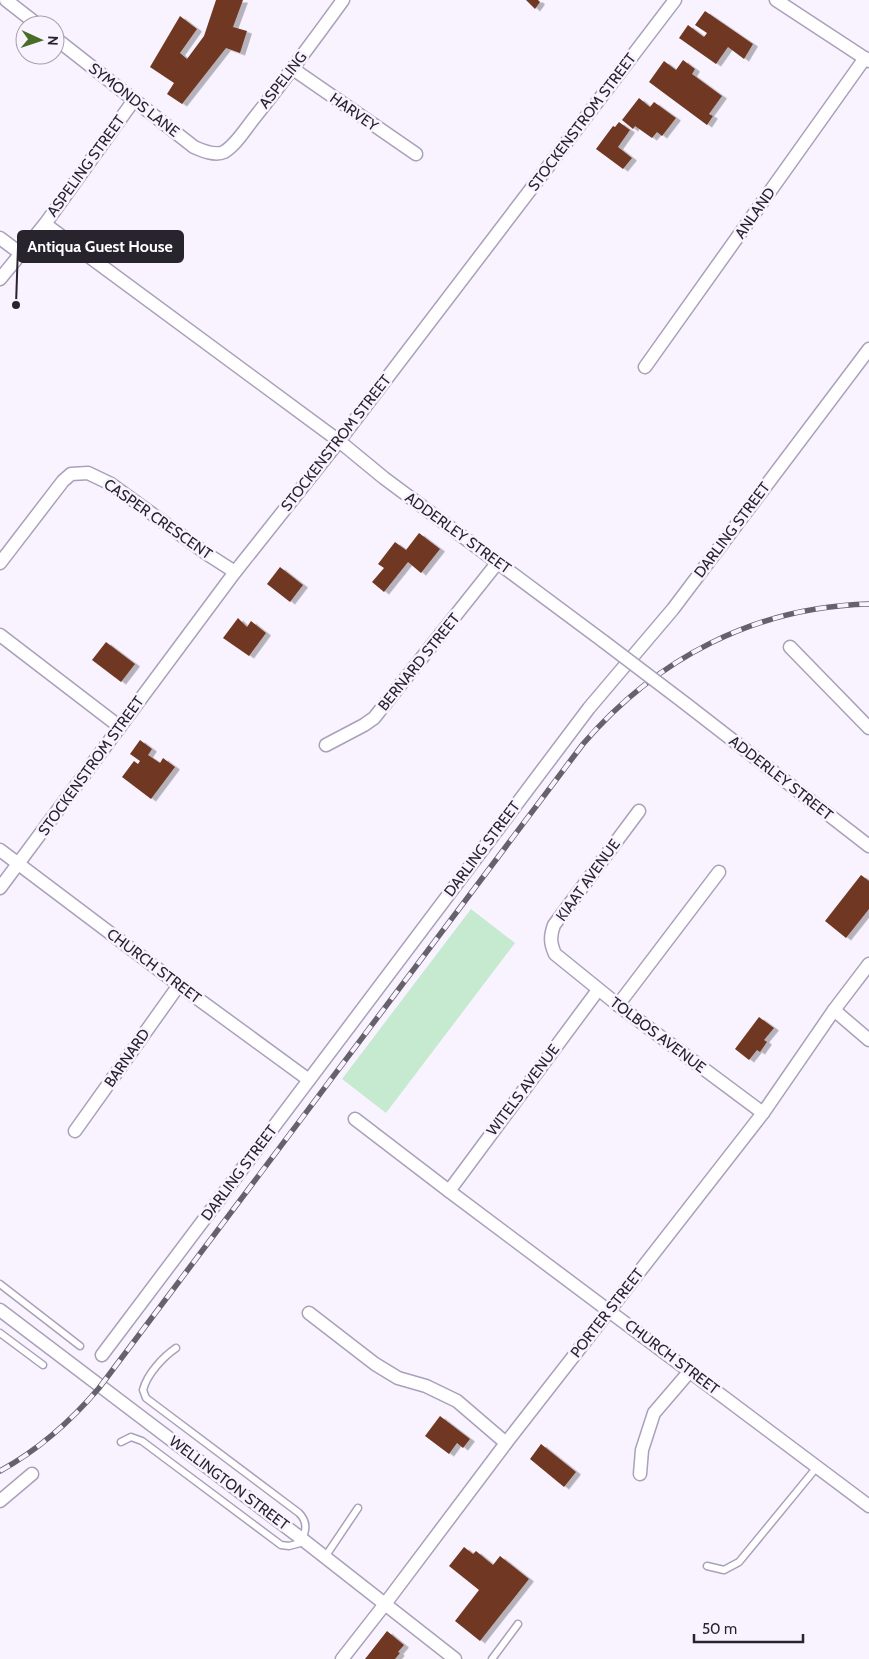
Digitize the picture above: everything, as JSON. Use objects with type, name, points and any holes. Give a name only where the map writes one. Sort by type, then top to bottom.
[{"type":"street","points":[[6,0],[25,15]]},
{"type":"street","name":"ASPELING","points":[[217,153],[223,152],[234,144],[293,70],[343,0]]},
{"type":"street","name":"STOCKENSTROM STREET","points":[[0,888],[235,572],[339,441],[675,0]]},
{"type":"street","points":[[776,0],[867,60]]},
{"type":"street","name":"SYMONDS LANE","points":[[65,46],[194,147],[217,153]]},
{"type":"street","name":"ANLAND","points":[[645,367],[867,60]]},
{"type":"street","name":"HARVEY","points":[[293,70],[416,154]]},
{"type":"street","name":"ASPELING STREET","points":[[0,279],[44,224],[134,100]]},
{"type":"street","name":"ADDERLEY STREET","points":[[44,224],[339,441],[384,478],[603,641],[869,846]]},
{"type":"street","points":[[0,238],[20,253]]},
{"type":"street","name":"DARLING STREET","points":[[102,1355],[589,708],[673,609],[869,348]]},
{"type":"street","name":"CASPER CRESCENT","points":[[0,563],[63,481],[71,474],[88,473],[111,484],[207,554],[235,572]]},
{"type":"street","name":"BERNARD STREET","points":[[326,745],[374,718],[498,562]]},
{"type":"street","points":[[0,635],[120,726]]},
{"type":"street","points":[[790,647],[869,728]]},
{"type":"street","name":"KIAAT AVENUE","points":[[555,954],[550,939],[554,925],[639,811]]},
{"type":"street","name":"CHURCH STREET","points":[[0,850],[309,1080]]},
{"type":"street","points":[[618,1005],[718,872]]},
{"type":"street","name":"TOLBOS AVENUE","points":[[555,954],[598,990],[763,1113]]},
{"type":"street","name":"PORTER STREET","points":[[342,1659],[386,1604],[506,1443],[763,1113],[834,1010],[869,964]]},
{"type":"street","name":"BARNARD","points":[[75,1131],[179,985]]},
{"type":"street","name":"WITELS AVENUE","points":[[449,1191],[598,990]]},
{"type":"street","points":[[834,1010],[869,1040]]},
{"type":"street","name":"CHURCH STREET","points":[[355,1119],[869,1506]]},
{"type":"street","name":"WELLINGTON STREET","points":[[0,1310],[304,1540],[455,1659]]},
{"type":"street","points":[[309,1313],[375,1364],[398,1378],[426,1386],[456,1401],[506,1443]]},
{"type":"street","points":[[640,1474],[642,1450],[654,1413],[690,1371]]},
{"type":"street","points":[[0,1501],[32,1474]]},
{"type":"lane","points":[[0,1284],[80,1346]]},
{"type":"lane","points":[[0,1333],[43,1365]]},
{"type":"lane","points":[[121,1442],[132,1437],[142,1441],[281,1545],[289,1546],[304,1540],[306,1525],[299,1513],[146,1398],[144,1386],[159,1364],[176,1348]]},
{"type":"lane","points":[[707,1566],[724,1570],[739,1562],[817,1467]]},
{"type":"lane","points":[[325,1557],[358,1508]]},
{"type":"lane","points":[[492,1659],[518,1624]]},
{"type":"green space","points":[[471,909],[515,943],[386,1113],[342,1079]]},
{"type":"building","points":[[216,0],[243,0],[233,27],[247,31],[240,53],[226,48],[182,104],[167,94],[174,83],[150,67],[180,16],[197,29],[180,53],[187,59],[204,36]]},
{"type":"building","points":[[526,0],[538,0],[540,2],[535,9]]},
{"type":"building","points":[[705,11],[753,44],[744,59],[728,47],[716,64],[679,38],[688,25],[704,37],[707,33],[695,25]]},
{"type":"building","points":[[683,60],[695,69],[692,74],[722,96],[709,114],[713,116],[707,125],[649,82],[664,61],[676,70]]},
{"type":"building","points":[[639,98],[650,107],[654,102],[676,118],[662,136],[657,132],[652,138],[635,126],[633,129],[622,120]]},
{"type":"building","points":[[619,122],[630,130],[618,147],[632,158],[623,169],[596,149],[613,126],[615,127]]},
{"type":"building","points":[[419,533],[440,549],[421,573],[408,562],[384,592],[372,582],[384,568],[378,564],[395,542],[406,550]]},
{"type":"building","points":[[280,567],[303,585],[290,602],[267,584]]},
{"type":"building","points":[[238,618],[247,627],[251,621],[266,633],[249,656],[223,638]]},
{"type":"building","points":[[106,642],[135,664],[121,682],[92,660]]},
{"type":"building","points":[[140,740],[152,749],[148,755],[160,763],[163,758],[175,767],[151,799],[122,777],[134,761],[138,764],[140,761],[130,754]]},
{"type":"building","points":[[861,875],[869,881],[869,909],[846,938],[825,921]]},
{"type":"building","points":[[759,1017],[774,1028],[764,1040],[767,1042],[760,1052],[757,1050],[749,1060],[735,1049]]},
{"type":"building","points":[[440,1416],[470,1439],[463,1448],[457,1443],[449,1454],[425,1436]]},
{"type":"building","points":[[541,1444],[576,1472],[564,1487],[530,1459]]},
{"type":"building","points":[[464,1547],[473,1554],[476,1551],[493,1565],[500,1556],[529,1579],[480,1641],[455,1621],[479,1590],[449,1566]]},
{"type":"building","points":[[387,1631],[404,1645],[398,1652],[400,1653],[395,1659],[365,1659]]},
{"type":"railway","points":[[0,1471],[28,1454],[53,1434],[99,1388],[583,744],[612,713],[643,686],[676,663],[711,643],[748,627],[787,615],[827,607],[869,604]]},
{"type":"place","name":"Antiqua Guest House","points":[[16,305]]}]
